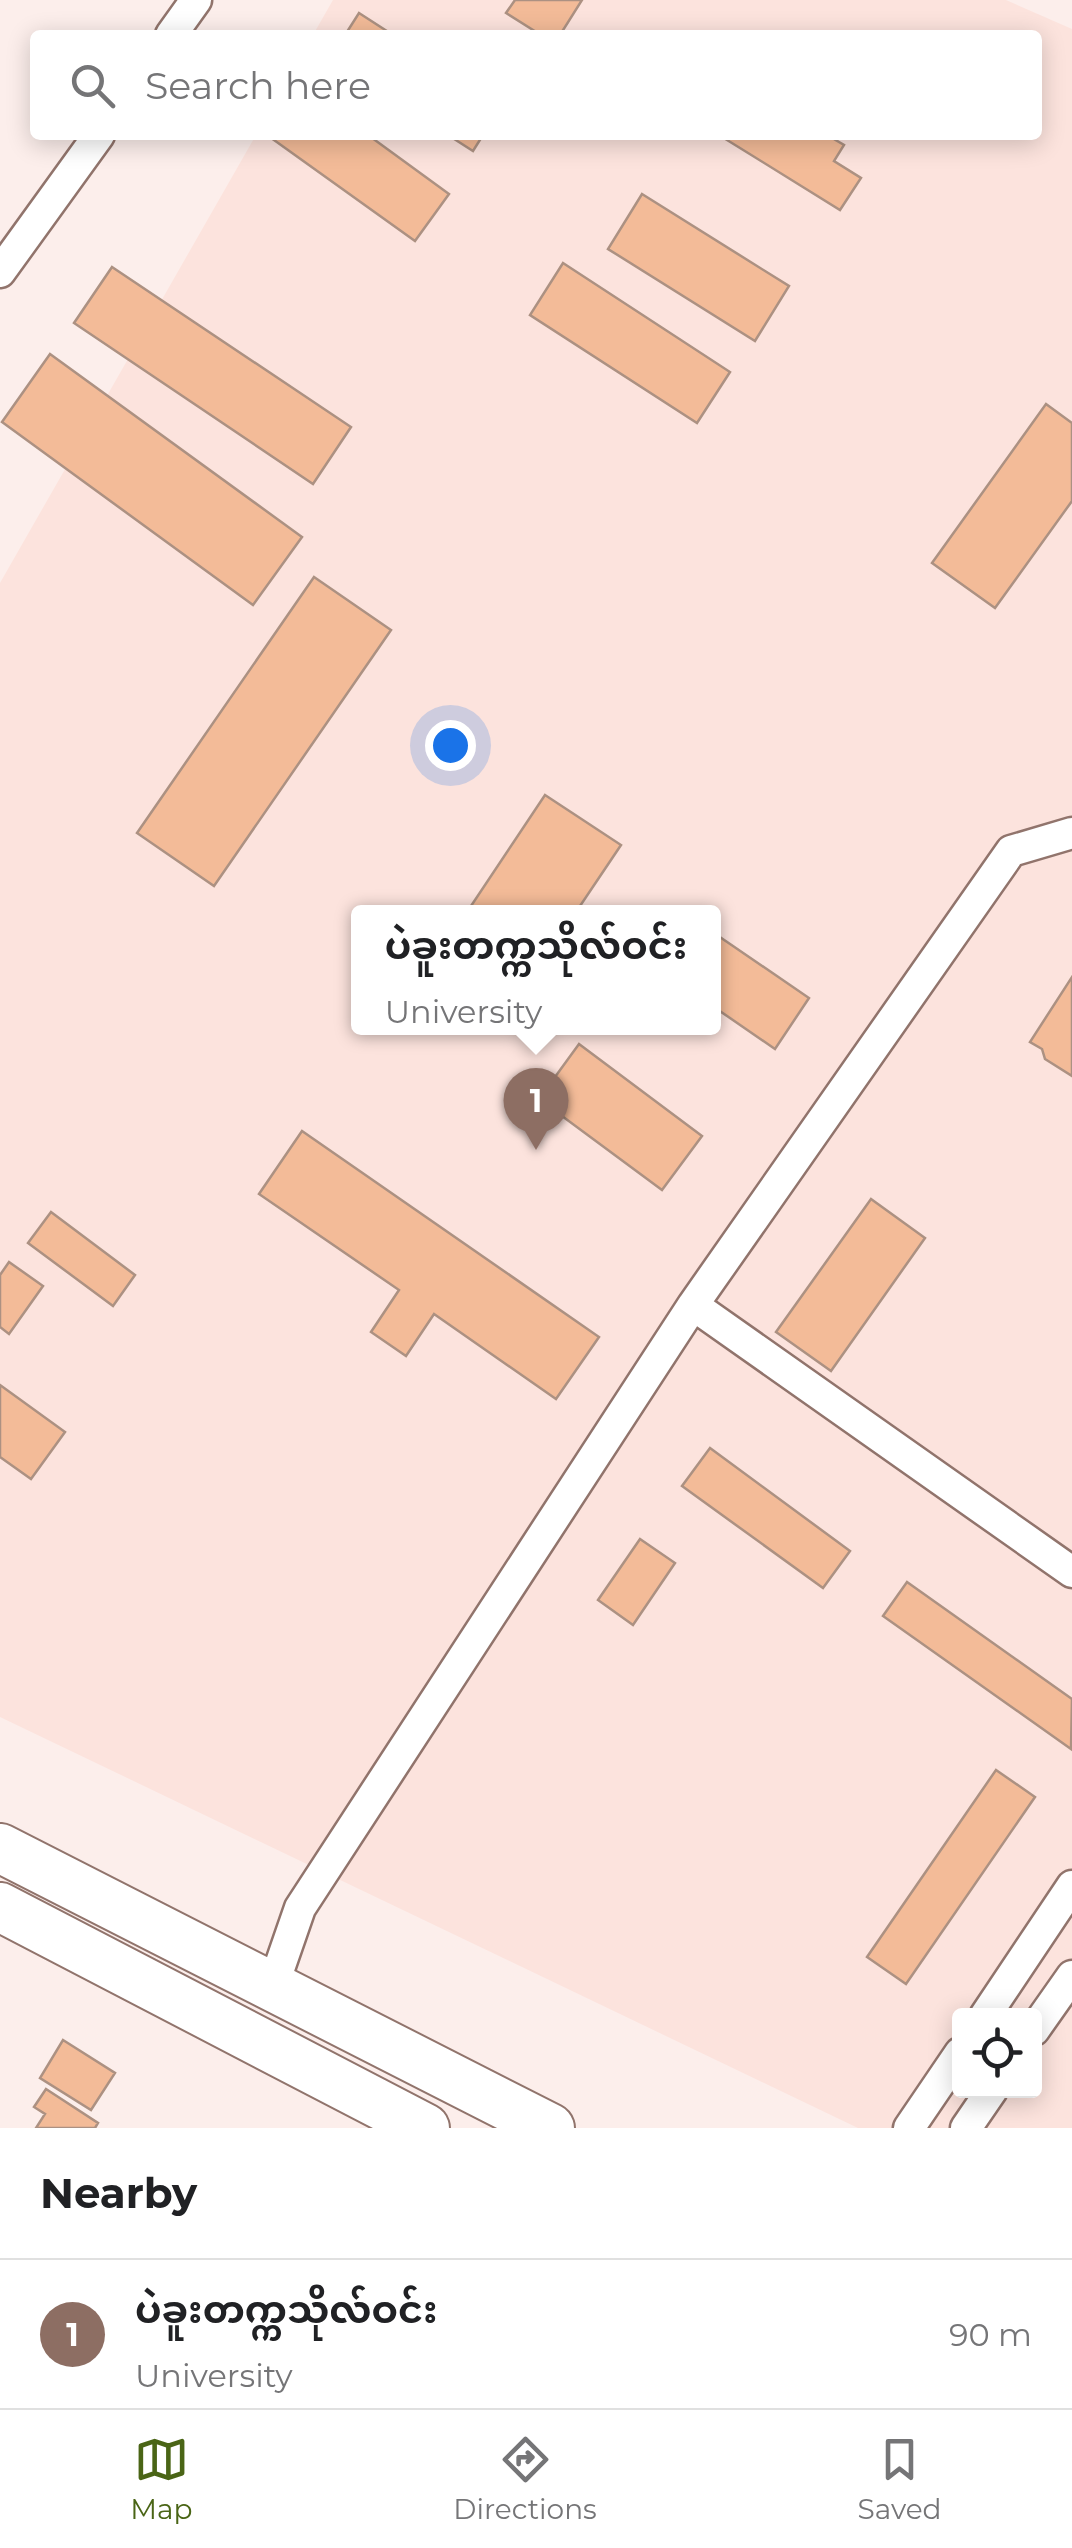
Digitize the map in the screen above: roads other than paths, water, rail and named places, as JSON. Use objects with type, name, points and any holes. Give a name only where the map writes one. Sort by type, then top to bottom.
[{"type":"highway","points":[[0,1848],[550,2128]]},
{"type":"highway","points":[[0,1907],[425,2128]]},
{"type":"street","points":[[175,30],[196,0]]},
{"type":"street","points":[[0,272],[95,140]]},
{"type":"street","points":[[273,1986],[300,1908],[693,1305],[1011,851],[1072,833]]},
{"type":"street","points":[[693,1305],[1072,1572]]},
{"type":"street","points":[[990,2008],[1072,1886]]},
{"type":"street","points":[[1042,2019],[1072,1976]]},
{"type":"street","points":[[909,2128],[952,2065]]},
{"type":"street","points":[[966,2128],[987,2098]]},
{"type":"place","name":"ပဲခူးတက္ကသိုလ်ဝင်း","points":[[536,1150]]}]
